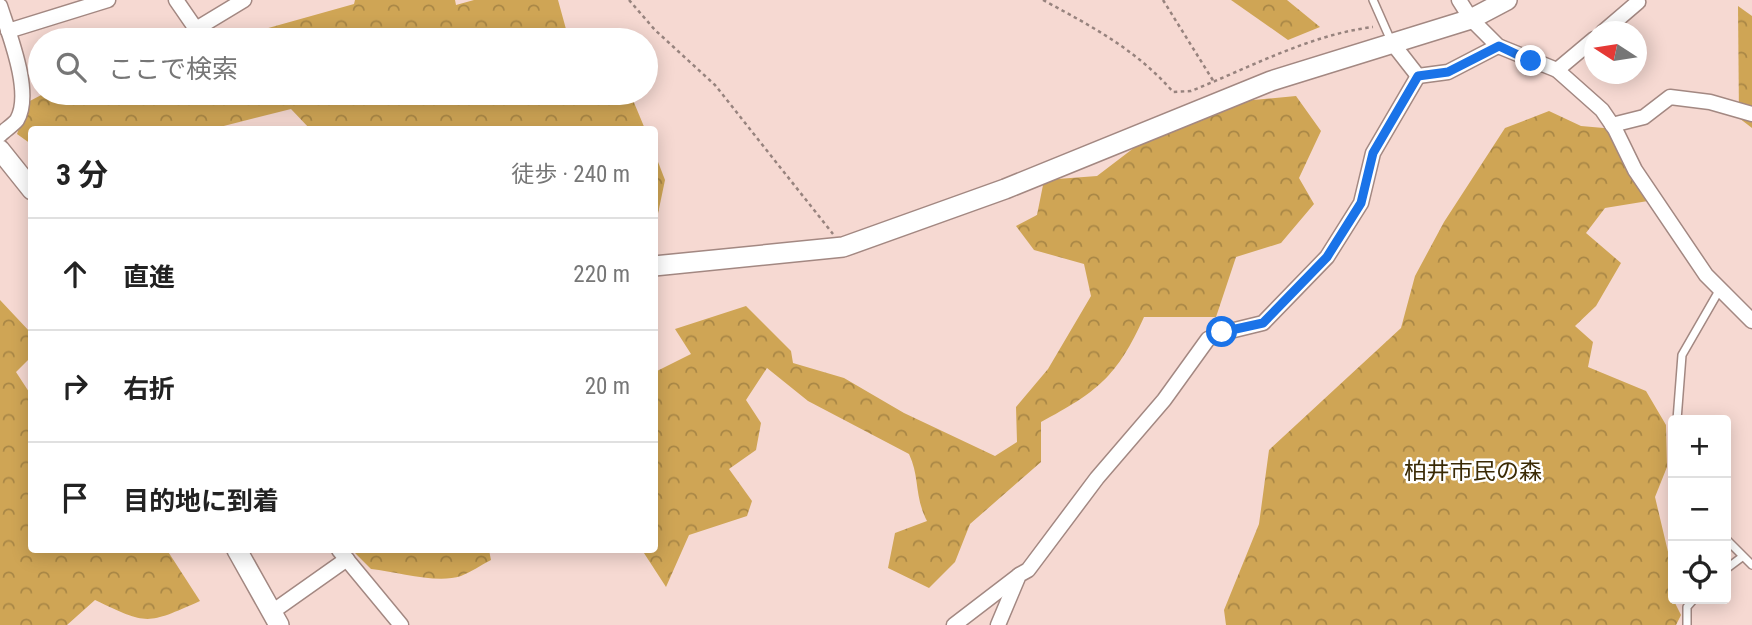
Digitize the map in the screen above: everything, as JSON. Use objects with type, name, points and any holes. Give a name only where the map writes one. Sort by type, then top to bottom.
[{"type":"street","points":[[8,31],[108,0]]},
{"type":"street","points":[[176,0],[195,28]]},
{"type":"street","points":[[198,28],[244,0]]},
{"type":"street","points":[[1459,0],[1471,19],[1499,46],[1557,71],[1602,110],[1635,170],[1706,275],[1752,321]]},
{"type":"street","points":[[658,266],[844,247],[1005,189],[1271,81],[1471,19],[1507,0]]},
{"type":"street","points":[[1616,21],[1638,2],[1637,0]]},
{"type":"street","points":[[0,6],[23,99],[16,120],[0,135]]},
{"type":"street","points":[[1393,44],[1418,76]]},
{"type":"street","points":[[1418,76],[1448,72],[1499,46]]},
{"type":"street","points":[[1557,71],[1584,48]]},
{"type":"street","points":[[954,625],[1028,570],[1097,478],[1164,400],[1208,339],[1222,332],[1263,323],[1327,257],[1361,203],[1373,153],[1418,76]]},
{"type":"street","points":[[1612,125],[1644,117],[1670,97],[1710,102],[1752,114]]},
{"type":"street","points":[[0,150],[28,185]]},
{"type":"street","points":[[239,553],[276,618],[343,554],[401,625]]},
{"type":"street","points":[[998,625],[1019,575]]},
{"type":"lane","points":[[1373,0],[1393,44]]},
{"type":"lane","points":[[1677,415],[1682,355],[1720,289]]},
{"type":"lane","points":[[1728,541],[1752,565]]},
{"type":"lane","points":[[1731,565],[1742,557]]},
{"type":"lane","points":[[1687,625],[1687,607],[1690,604]]},
{"type":"path","points":[[629,0],[653,28]]},
{"type":"path","points":[[1043,0],[1141,58],[1173,92],[1191,91],[1300,45],[1342,31],[1384,25]]},
{"type":"path","points":[[1163,0],[1214,82]]},
{"type":"path","points":[[658,33],[715,85],[844,247]]},
{"type":"green space","points":[[355,0],[455,0],[456,5],[474,0],[558,0],[566,28],[268,28],[354,4]]},
{"type":"green space","points":[[1231,0],[1287,0],[1320,27],[1288,40]]},
{"type":"green space","points":[[1738,6],[1752,16],[1752,128],[1739,118]]},
{"type":"green space","points":[[1296,96],[1321,131],[1299,178],[1314,204],[1281,243],[1236,257],[1216,317],[1144,317],[1124,354],[1103,381],[1077,401],[1041,422],[1041,462],[970,524],[955,562],[929,588],[888,568],[895,533],[927,521],[909,454],[808,401],[767,368],[746,400],[761,423],[756,450],[729,469],[752,501],[747,516],[689,535],[666,587],[644,553],[658,553],[658,370],[691,354],[675,329],[746,306],[791,351],[793,363],[844,378],[904,413],[995,456],[1017,442],[1016,407],[1048,369],[1091,296],[1084,264],[1034,250],[1016,226],[1037,215],[1044,180],[1097,176],[1189,106]]},
{"type":"green space","points":[[28,102],[28,105],[635,105],[644,126],[307,126],[291,109],[224,126],[28,126],[28,142],[17,134]]},
{"type":"green space","name":"柏井市民の森","points":[[1549,111],[1581,126],[1615,129],[1626,169],[1648,201],[1605,208],[1586,233],[1621,263],[1596,306],[1575,326],[1593,342],[1588,367],[1646,391],[1666,425],[1667,467],[1655,497],[1668,552],[1668,604],[1676,604],[1681,615],[1676,625],[1226,625],[1224,610],[1259,524],[1269,450],[1401,328],[1415,276],[1444,222],[1505,128]]},
{"type":"green space","points":[[658,162],[665,180],[658,214]]},
{"type":"green space","points":[[0,300],[28,330],[28,360],[16,372],[28,390],[28,553],[169,553],[200,601],[157,618],[147,619],[126,614],[95,600],[67,625],[0,625]]},
{"type":"green space","points":[[355,553],[490,553],[491,560],[461,576],[441,579],[371,569]]},
{"type":"route","points":[[1222,332],[1263,323],[1327,257],[1361,203],[1373,153],[1418,76],[1448,72],[1499,46],[1531,61]]}]
